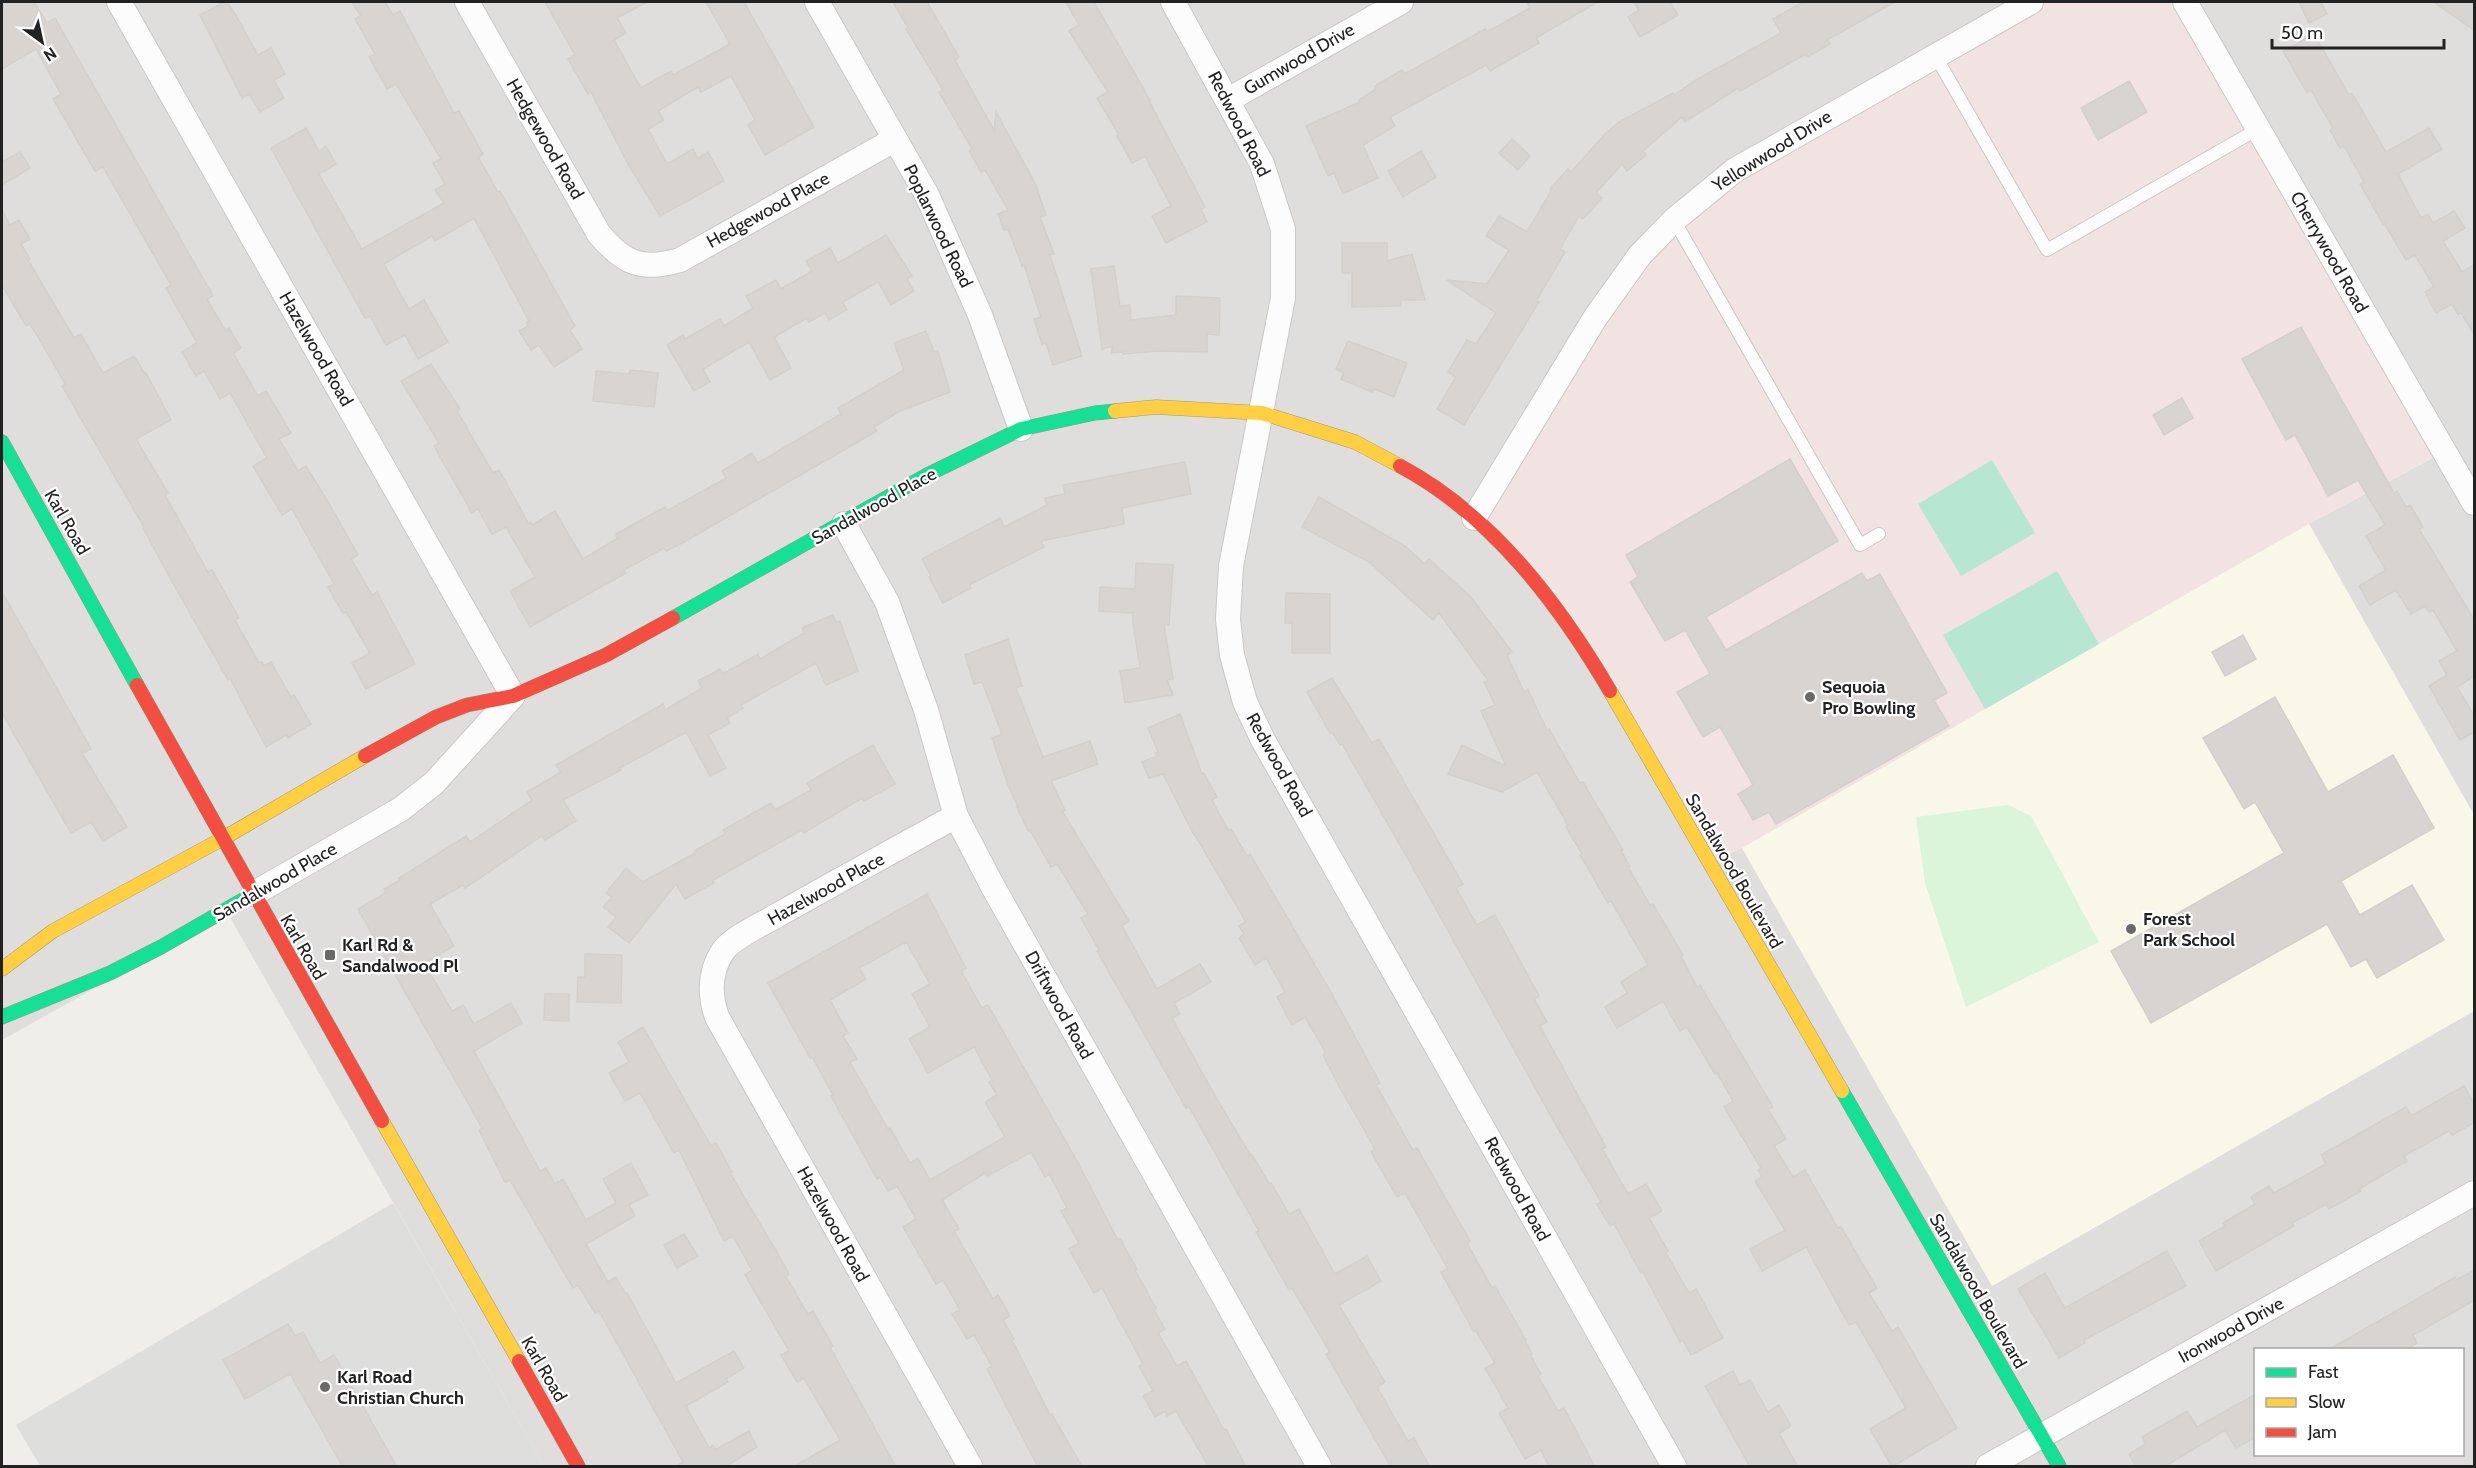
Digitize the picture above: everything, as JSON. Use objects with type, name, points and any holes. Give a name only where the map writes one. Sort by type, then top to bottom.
[{"type":"street","name":"Hazelwood Road","points":[[119,2],[513,696]]},
{"type":"street","name":"Hedgewood Road","points":[[467,2],[599,234],[615,253],[638,263]]},
{"type":"street","name":"Poplarwood Road","points":[[817,2],[927,195],[970,293],[1021,429]]},
{"type":"street","name":"Redwood Road","points":[[1173,2],[1262,164],[1283,230],[1283,298],[1231,566],[1228,619],[1232,655],[1245,702],[1263,740],[1674,1467]]},
{"type":"street","name":"Gumwood Drive","points":[[1228,100],[1401,2]]},
{"type":"street","name":"Yellowwood Drive","points":[[1474,518],[1596,318],[1640,255],[1674,220],[1735,170],[2031,2]]},
{"type":"street","name":"Cherrywood Road","points":[[2185,2],[2475,503]]},
{"type":"street","name":"Hedgewood Place","points":[[638,263],[659,266],[680,260],[894,140]]},
{"type":"street","name":"Sandalwood Place","points":[[2,969],[18,955],[84,913],[222,839],[403,734],[436,717],[467,705],[513,696],[606,655],[844,524],[927,475],[1021,429],[1095,413],[1156,407],[1262,413]]},
{"type":"street","name":"Sandalwood Boulevard","points":[[1262,413],[1355,441],[1415,474],[1474,518],[1540,586],[1588,654],[2059,1467]]},
{"type":"street","name":"Karl Road","points":[[2,442],[222,839],[578,1467]]},
{"type":"street","name":"Driftwood Road","points":[[844,524],[888,602],[926,710],[956,816],[1319,1467]]},
{"type":"street","name":"Sandalwood Place","points":[[2,1017],[110,973],[161,947],[401,809],[434,783],[513,696]]},
{"type":"street","name":"Hazelwood Place","points":[[712,978],[724,950],[747,933],[956,816]]},
{"type":"street","name":"Hazelwood Road","points":[[712,978],[710,998],[717,1017],[970,1467]]},
{"type":"street","name":"Ironwood Drive","points":[[1988,1467],[2475,1193]]},
{"type":"lane","points":[[1935,55],[2047,250],[2258,129]]},
{"type":"lane","points":[[1674,220],[1860,545],[1879,534]]},
{"type":"shaded area","points":[[2,2],[2028,2],[1532,578],[1709,863],[1742,848],[1992,1286],[2474,1011],[2474,1466],[544,1466],[228,914],[2,1040]]},
{"type":"shaded area","points":[[2028,2],[2184,2],[2442,452],[2309,524],[1742,848],[1708,863],[1578,634],[1476,521],[1661,221]]},
{"type":"shaded area","points":[[2184,2],[2474,2],[2474,815],[2309,524],[2442,453]]},
{"type":"shaded area","name":"Forest Park School","points":[[2309,524],[2474,815],[2474,1011],[1992,1286],[1742,848]]},
{"type":"shaded area","points":[[393,1203],[544,1466],[40,1466],[16,1425]]},
{"type":"green space","points":[[1992,460],[2035,533],[1961,576],[1918,504]]},
{"type":"green space","points":[[2057,571],[2099,644],[1985,709],[1943,635]]},
{"type":"green space","points":[[2008,805],[2031,816],[2099,942],[1966,1007],[1925,883],[1916,817]]},
{"type":"building","points":[[2,2],[34,2],[47,23],[55,18],[213,296],[207,299],[225,330],[229,328],[241,348],[233,353],[258,396],[266,391],[291,433],[279,439],[298,471],[306,466],[330,505],[358,555],[351,559],[372,595],[377,592],[415,664],[366,689],[352,663],[370,653],[328,587],[334,584],[292,509],[282,515],[253,466],[267,458],[230,393],[220,399],[204,371],[196,376],[182,352],[197,343],[166,288],[171,285],[103,167],[95,171],[53,99],[61,94],[36,49],[2,69]]},
{"type":"building","points":[[227,2],[235,14],[258,55],[271,48],[285,74],[274,80],[284,98],[260,112],[249,94],[242,98],[200,15]]},
{"type":"building","points":[[352,2],[385,2],[393,15],[400,11],[454,113],[459,111],[483,154],[478,157],[498,192],[500,191],[575,326],[570,330],[582,349],[554,367],[539,345],[531,350],[519,331],[528,326],[526,323],[529,321],[474,218],[435,241],[432,236],[384,264],[409,309],[424,300],[448,342],[418,359],[405,335],[386,345],[370,316],[365,318],[304,208],[271,148],[306,128],[319,151],[326,146],[336,164],[319,174],[362,249],[444,203],[435,190],[445,184],[433,163],[441,159],[396,84],[387,89],[369,57],[375,54],[355,19],[361,16]]},
{"type":"building","points":[[545,2],[647,2],[617,18],[626,33],[614,40],[641,88],[671,71],[673,75],[730,44],[706,2],[744,2],[814,127],[765,155],[748,125],[755,120],[731,76],[701,92],[698,87],[658,111],[664,120],[648,129],[667,164],[693,149],[698,158],[708,152],[724,181],[660,216],[629,166],[591,92],[588,94],[568,59],[575,55]]},
{"type":"building","points":[[893,2],[927,2],[959,57],[955,60],[994,130],[996,112],[1035,183],[1046,215],[1040,217],[1054,254],[1050,255],[1082,356],[1053,365],[1046,343],[1042,344],[1034,319],[1041,317],[1024,265],[1022,266],[1008,229],[1004,230],[998,214],[1008,210],[985,170],[981,172],[969,151],[972,149],[939,92],[943,90],[906,29],[908,28]]},
{"type":"building","points":[[1066,2],[1094,2],[1150,100],[1205,207],[1201,209],[1207,222],[1166,243],[1152,216],[1171,206],[1145,156],[1132,163],[1117,136],[1119,135],[1097,98],[1108,92],[1069,31],[1079,25]]},
{"type":"building","points":[[1527,2],[1598,2],[1536,38],[1539,43],[1490,71],[1486,65],[1390,117],[1395,126],[1363,145],[1378,178],[1343,194],[1334,173],[1328,176],[1306,126],[1360,102],[1359,100],[1376,89],[1375,86],[1402,70],[1405,74],[1485,29],[1487,32],[1530,8]]},
{"type":"building","points":[[1634,2],[1670,2],[1678,15],[1640,37],[1628,17],[1639,10]]},
{"type":"building","points":[[1803,2],[1895,2],[1827,40],[1830,44],[1807,57],[1806,54],[1740,91],[1738,88],[1685,122],[1682,117],[1643,151],[1646,155],[1627,171],[1622,164],[1596,193],[1602,198],[1583,219],[1579,216],[1560,249],[1565,252],[1536,301],[1539,302],[1464,425],[1437,409],[1456,377],[1448,372],[1467,340],[1476,344],[1496,313],[1447,280],[1487,284],[1509,250],[1486,236],[1499,216],[1527,232],[1551,191],[1550,189],[1568,169],[1571,172],[1619,122],[1673,93],[1674,95],[1696,80],[1781,33],[1773,19]]},
{"type":"building","points":[[2299,2],[2321,2],[2327,14],[2309,23]]},
{"type":"building","points":[[2434,2],[2475,2],[2475,31]]},
{"type":"building","points":[[2314,34],[2349,95],[2352,93],[2386,152],[2429,128],[2442,149],[2398,174],[2421,218],[2428,214],[2433,223],[2454,211],[2465,228],[2443,241],[2462,272],[2475,264],[2475,336],[2461,313],[2458,314],[2452,304],[2436,313],[2425,292],[2434,287],[2415,255],[2406,260],[2360,184],[2364,182],[2344,146],[2340,148],[2330,130],[2333,128],[2311,90],[2307,93],[2283,51]]},
{"type":"building","points":[[2129,81],[2147,112],[2098,140],[2081,108]]},
{"type":"building","points":[[1512,139],[1530,156],[1518,170],[1499,153]]},
{"type":"building","points":[[1421,151],[1436,177],[1403,197],[1388,171]]},
{"type":"building","points":[[20,152],[30,168],[2,185],[2,162]]},
{"type":"building","points":[[2,210],[10,225],[19,220],[30,239],[21,244],[30,259],[28,260],[74,338],[81,334],[103,373],[134,356],[146,373],[171,420],[136,439],[168,493],[165,495],[208,572],[212,570],[239,618],[235,620],[259,663],[262,662],[264,666],[271,662],[291,697],[294,695],[311,724],[288,738],[286,735],[266,747],[230,678],[228,680],[144,527],[62,386],[65,384],[30,324],[26,326],[2,285]]},
{"type":"building","points":[[886,235],[912,276],[907,279],[914,291],[891,305],[878,282],[843,302],[847,310],[829,320],[825,313],[809,322],[807,318],[774,337],[791,368],[770,380],[749,342],[703,369],[710,382],[694,391],[667,345],[683,335],[685,339],[720,319],[724,326],[753,308],[746,296],[776,280],[781,289],[812,271],[806,261],[830,248],[838,263]]},
{"type":"building","points":[[1342,243],[1387,243],[1387,261],[1412,254],[1425,300],[1401,300],[1401,306],[1352,307],[1352,273],[1342,273]]},
{"type":"building","points":[[1114,266],[1120,306],[1130,305],[1131,320],[1176,315],[1176,296],[1220,298],[1219,335],[1207,334],[1207,352],[1159,351],[1123,354],[1123,352],[1112,353],[1112,346],[1102,349],[1091,269]]},
{"type":"building","points":[[2301,327],[2394,493],[2397,491],[2406,507],[2410,505],[2423,527],[2419,529],[2475,621],[2475,680],[2473,677],[2457,687],[2475,717],[2475,732],[2460,740],[2429,686],[2447,675],[2439,661],[2457,651],[2433,610],[2429,612],[2425,606],[2411,614],[2396,590],[2370,605],[2359,586],[2386,570],[2366,536],[2385,525],[2358,480],[2328,496],[2295,435],[2286,440],[2242,359]]},
{"type":"building","points":[[926,331],[934,352],[938,351],[950,392],[900,411],[874,427],[877,431],[684,542],[666,551],[664,548],[624,570],[626,573],[530,627],[510,591],[535,577],[506,527],[492,534],[478,509],[472,513],[434,446],[439,443],[401,381],[431,364],[460,409],[457,411],[493,473],[499,470],[529,524],[531,522],[532,525],[555,511],[583,559],[618,538],[616,534],[665,507],[667,511],[726,478],[722,471],[752,453],[758,463],[841,414],[838,408],[904,370],[894,343]]},
{"type":"building","points":[[1348,341],[1407,363],[1394,397],[1374,389],[1372,392],[1341,379],[1344,373],[1336,369]]},
{"type":"building","points":[[630,370],[658,373],[654,407],[593,401],[596,371],[629,374]]},
{"type":"building","points":[[2182,398],[2193,418],[2164,435],[2153,415]]},
{"type":"building","name":"Sequoia Pro Bowling","points":[[1790,459],[1838,541],[1706,617],[1726,650],[1862,573],[1867,581],[1880,574],[1947,693],[1934,700],[1949,726],[1776,824],[1769,812],[1753,820],[1738,794],[1753,785],[1720,727],[1703,737],[1677,692],[1710,674],[1685,630],[1665,641],[1630,582],[1638,577],[1626,555]]},
{"type":"building","points":[[1185,462],[1191,494],[1122,508],[1124,524],[1041,541],[1044,547],[969,585],[971,588],[943,603],[929,577],[931,576],[922,559],[1000,518],[1004,527],[1047,505],[1045,498],[1065,494],[1063,485]]},
{"type":"building","points":[[1319,497],[1405,546],[1425,564],[1429,559],[1471,597],[1512,652],[1507,655],[1524,692],[1528,690],[1547,730],[1549,729],[1580,783],[1583,782],[1623,850],[1621,851],[1630,866],[1628,867],[1683,955],[1681,956],[1697,987],[1700,985],[1773,1107],[1768,1109],[1786,1139],[1774,1146],[1793,1177],[1805,1170],[1838,1228],[1841,1227],[1877,1288],[1869,1293],[1892,1331],[1898,1327],[1957,1428],[1892,1467],[1870,1429],[1906,1408],[1856,1322],[1849,1325],[1806,1247],[1762,1271],[1750,1249],[1785,1230],[1755,1181],[1762,1177],[1758,1170],[1761,1168],[1724,1107],[1733,1101],[1717,1073],[1715,1074],[1687,1027],[1680,1031],[1663,1001],[1617,1028],[1605,1007],[1627,993],[1621,982],[1648,965],[1611,901],[1608,903],[1580,855],[1582,854],[1566,827],[1568,825],[1537,772],[1502,792],[1448,774],[1462,745],[1506,766],[1481,711],[1495,705],[1484,682],[1488,680],[1439,613],[1433,620],[1369,562],[1302,527]]},
{"type":"building","points":[[1136,563],[1173,565],[1169,625],[1164,625],[1173,679],[1167,680],[1173,695],[1125,703],[1120,671],[1140,668],[1133,613],[1099,611],[1100,587],[1135,589]]},
{"type":"building","points":[[2,592],[91,749],[82,753],[127,827],[103,841],[91,822],[71,833],[2,713]]},
{"type":"building","points":[[1286,593],[1330,594],[1330,653],[1292,653],[1292,623],[1285,623]]},
{"type":"building","points":[[833,615],[836,622],[840,621],[858,671],[826,685],[816,663],[741,705],[743,708],[727,718],[730,723],[708,735],[726,768],[710,776],[686,732],[620,768],[621,770],[563,800],[576,821],[545,840],[542,836],[465,888],[463,885],[430,904],[454,946],[424,963],[452,1011],[463,1005],[474,1024],[511,1003],[522,1023],[474,1051],[540,1171],[546,1168],[555,1184],[563,1179],[586,1220],[616,1203],[603,1179],[631,1163],[648,1195],[629,1205],[635,1216],[586,1244],[608,1282],[616,1277],[627,1293],[676,1383],[734,1351],[744,1368],[726,1379],[728,1382],[686,1406],[709,1448],[713,1445],[715,1450],[749,1431],[757,1447],[725,1467],[675,1467],[683,1462],[599,1311],[595,1313],[578,1285],[573,1288],[510,1180],[505,1182],[479,1130],[482,1128],[358,909],[386,893],[384,889],[400,880],[399,878],[466,836],[470,842],[532,800],[527,792],[561,772],[556,765],[663,704],[665,710],[702,688],[698,681],[720,669],[723,674],[758,654],[760,659],[804,633],[802,628]]},
{"type":"building","points":[[2243,635],[2256,659],[2225,676],[2212,652]]},
{"type":"building","points":[[1008,639],[1022,686],[1016,688],[1043,757],[1090,741],[1098,764],[1051,781],[1065,810],[1062,811],[1129,921],[1122,926],[1157,989],[1200,964],[1211,982],[1174,1003],[1180,1014],[1172,1018],[1218,1101],[1289,1214],[1299,1209],[1335,1274],[1367,1256],[1381,1281],[1339,1305],[1385,1382],[1377,1387],[1408,1441],[1414,1438],[1430,1467],[1391,1467],[1326,1354],[1330,1352],[1292,1288],[1289,1290],[1256,1232],[1259,1231],[1189,1107],[1186,1108],[1097,951],[1099,950],[1081,918],[1088,914],[1057,864],[1051,867],[1030,830],[1028,831],[1008,785],[992,738],[1002,734],[982,682],[974,684],[965,655]]},
{"type":"building","points":[[1332,678],[1372,743],[1379,739],[1463,884],[1456,888],[1477,925],[1495,915],[1539,996],[1534,999],[1547,1022],[1540,1026],[1606,1147],[1602,1149],[1628,1194],[1646,1184],[1662,1211],[1649,1218],[1668,1251],[1666,1253],[1689,1293],[1696,1289],[1723,1338],[1691,1355],[1683,1340],[1680,1342],[1643,1272],[1641,1273],[1614,1224],[1610,1226],[1597,1204],[1601,1202],[1412,866],[1342,744],[1340,745],[1332,732],[1330,733],[1307,692]]},
{"type":"building","points":[[2275,697],[2328,792],[2393,755],[2434,828],[2341,881],[2360,915],[2412,885],[2444,940],[2377,978],[2366,959],[2351,967],[2327,924],[2151,1023],[2111,951],[2284,853],[2255,802],[2244,809],[2203,738]]},
{"type":"building","points":[[1180,714],[1202,774],[1204,773],[1217,797],[1212,800],[1228,830],[1231,829],[1247,856],[1250,854],[1328,987],[1380,1083],[1376,1085],[1413,1150],[1417,1148],[1470,1241],[1467,1243],[1492,1288],[1495,1286],[1526,1340],[1532,1354],[1530,1355],[1541,1374],[1538,1376],[1558,1411],[1564,1408],[1595,1467],[1549,1467],[1541,1450],[1525,1459],[1499,1413],[1508,1408],[1485,1368],[1495,1363],[1476,1331],[1474,1332],[1441,1272],[1448,1269],[1405,1193],[1397,1197],[1371,1152],[1375,1149],[1339,1086],[1323,1055],[1326,1053],[1305,1017],[1292,1025],[1277,997],[1285,992],[1266,958],[1255,965],[1239,938],[1244,934],[1239,926],[1246,922],[1194,835],[1163,774],[1149,778],[1142,762],[1157,756],[1155,753],[1158,752],[1148,728]]},
{"type":"building","points":[[873,745],[895,784],[864,801],[862,798],[804,833],[802,830],[713,880],[714,883],[685,899],[676,884],[629,943],[608,927],[616,917],[603,907],[612,897],[606,893],[626,868],[643,882],[695,853],[694,851],[725,834],[723,830],[771,803],[775,810],[811,790],[807,783]]},
{"type":"building","points":[[927,894],[966,968],[961,971],[982,1008],[988,1005],[1076,1159],[1118,1240],[1120,1239],[1137,1269],[1135,1270],[1165,1329],[1158,1333],[1177,1366],[1186,1361],[1246,1467],[1209,1467],[1176,1411],[1167,1416],[1165,1411],[1155,1417],[1143,1396],[1153,1391],[1139,1366],[1143,1364],[1102,1288],[1094,1293],[1069,1249],[1079,1243],[1061,1211],[1067,1208],[1049,1174],[1045,1177],[1031,1152],[987,1176],[985,1173],[942,1200],[959,1229],[954,1231],[993,1299],[998,1295],[1010,1316],[1003,1320],[1014,1339],[1012,1340],[1050,1415],[1052,1414],[1082,1467],[1038,1467],[987,1369],[992,1366],[974,1335],[967,1339],[952,1314],[960,1310],[943,1280],[936,1284],[903,1227],[916,1219],[897,1186],[888,1191],[880,1177],[877,1179],[812,1057],[810,1058],[768,983]],"holes":[[[906,942],[930,984],[912,994],[930,1027],[909,1039],[928,1073],[974,1047],[992,1080],[989,1082],[997,1095],[985,1102],[1005,1137],[930,1180],[918,1158],[910,1163],[850,1062],[857,1059],[843,1036],[848,1033],[830,1000],[866,979],[859,968]]]},
{"type":"building","points":[[585,954],[622,955],[621,1003],[577,1002],[578,977],[585,977]]},
{"type":"building","points":[[545,994],[569,994],[569,1021],[544,1020]]},
{"type":"building","points":[[643,1027],[711,1146],[716,1143],[732,1172],[730,1173],[789,1274],[786,1277],[808,1314],[813,1311],[833,1346],[830,1347],[896,1467],[793,1467],[840,1440],[804,1378],[797,1382],[781,1355],[789,1351],[745,1275],[752,1270],[733,1236],[724,1241],[679,1150],[674,1153],[640,1093],[625,1101],[609,1073],[629,1062],[618,1042]]},
{"type":"building","points":[[2464,1086],[2475,1105],[2475,1122],[2452,1135],[2449,1131],[2404,1156],[2407,1161],[2359,1189],[2361,1191],[2329,1209],[2326,1204],[2292,1223],[2294,1226],[2216,1271],[2199,1241],[2225,1226],[2223,1223],[2255,1204],[2251,1197],[2269,1186],[2274,1193],[2326,1164],[2321,1155],[2406,1107],[2411,1116]]},
{"type":"building","points":[[684,1234],[698,1256],[677,1268],[664,1245]]},
{"type":"building","points":[[2167,1251],[2186,1286],[2084,1340],[2085,1343],[2059,1358],[2018,1289],[2045,1273],[2065,1308]]},
{"type":"building","points":[[2475,1270],[2475,1300],[2413,1335],[2417,1343],[2409,1348],[2331,1348],[2455,1277],[2456,1280]]},
{"type":"building","name":"Karl Road Christian Church","points":[[288,1324],[295,1336],[303,1332],[320,1363],[334,1355],[397,1467],[343,1467],[290,1374],[245,1399],[223,1360]]},
{"type":"building","points":[[1733,1371],[1740,1385],[1750,1380],[1768,1412],[1779,1405],[1791,1426],[1779,1433],[1798,1467],[1750,1467],[1705,1386]]},
{"type":"building","points":[[2254,1395],[2254,1438],[2236,1448],[2225,1430],[2164,1467],[2136,1467],[2129,1454],[2146,1444],[2142,1437],[2187,1411],[2197,1427]]},
{"type":"traffic: fast","points":[[673,618],[927,475],[1021,429],[1115,411]]},
{"type":"traffic: fast","points":[[2,442],[137,685]]},
{"type":"traffic: fast","points":[[2,1017],[110,973],[161,947],[253,894]]},
{"type":"traffic: fast","points":[[1842,1091],[2059,1466]]},
{"type":"traffic: slow","points":[[1115,411],[1156,407],[1262,413],[1355,442],[1400,466]]},
{"type":"traffic: slow","points":[[1610,691],[1842,1091]]},
{"type":"traffic: slow","points":[[2,969],[53,931],[222,839],[365,756]]},
{"type":"traffic: slow","points":[[382,1121],[519,1361]]},
{"type":"traffic: jam","points":[[1400,466],[1433,486],[1464,510],[1520,564],[1569,626],[1610,691]]},
{"type":"traffic: jam","points":[[365,756],[436,717],[467,705],[513,696],[606,655],[673,618]]},
{"type":"traffic: jam","points":[[137,685],[382,1121]]},
{"type":"traffic: jam","points":[[519,1361],[578,1466]]},
{"type":"place","name":"Sequoia Pro Bowling","points":[[1810,697]]},
{"type":"place","name":"Forest Park School","points":[[2131,929]]},
{"type":"place","name":"Karl Rd & Sandalwood Pl","points":[[330,955]]},
{"type":"place","name":"Karl Road Christian Church","points":[[325,1387]]}]
